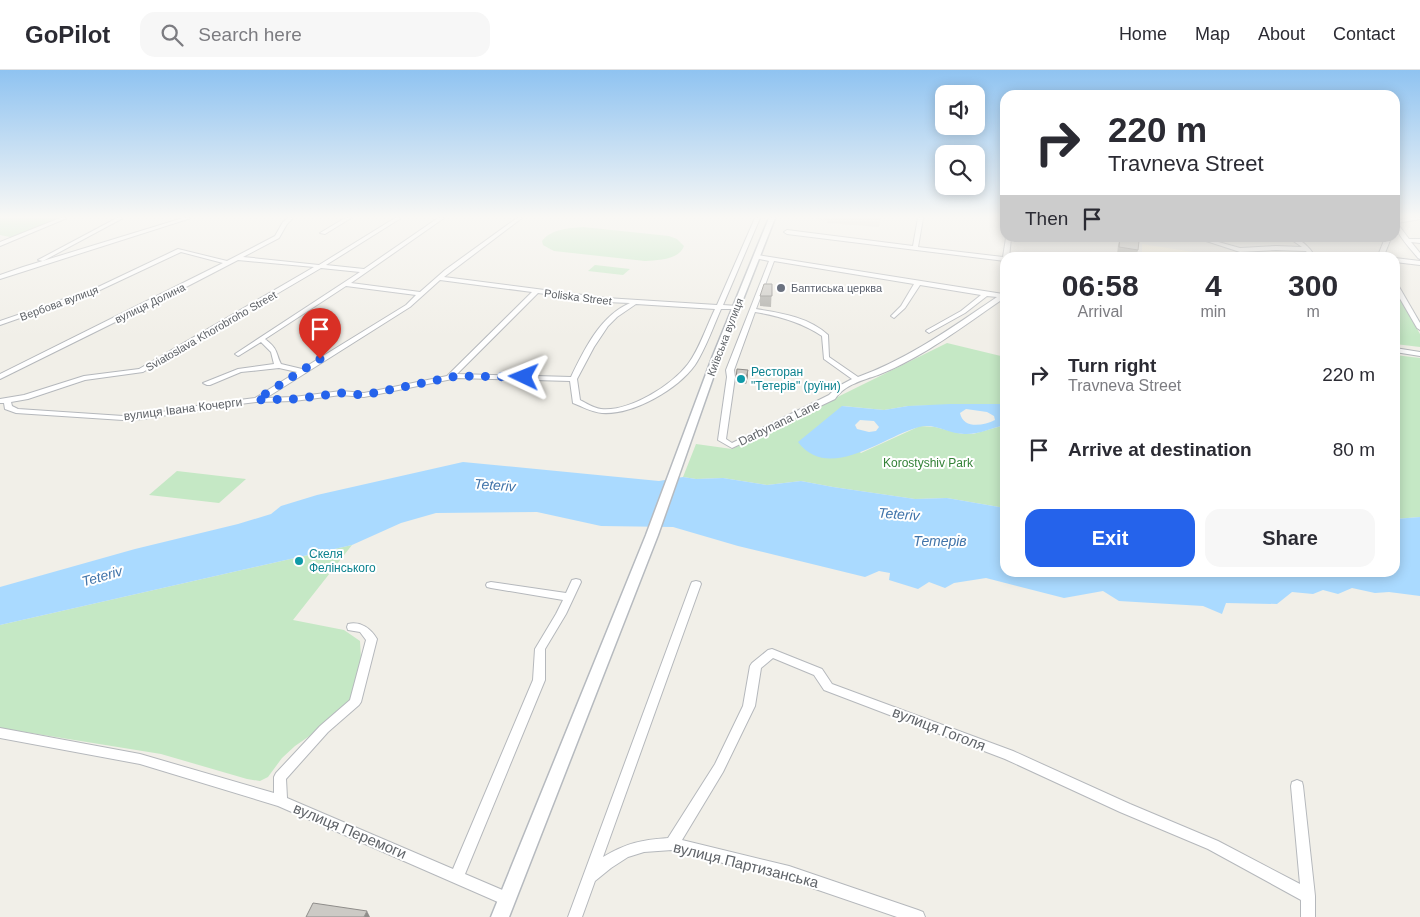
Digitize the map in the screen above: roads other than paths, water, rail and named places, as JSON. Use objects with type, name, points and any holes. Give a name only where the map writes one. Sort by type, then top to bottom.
[{"type":"main road","name":"Київська вулиця","points":[[507,899],[641,564],[716,358],[757,258]]},
{"type":"main road","points":[[500,917],[507,899]]},
{"type":"street","points":[[21,270],[45,258]]},
{"type":"street","points":[[0,277],[61,258]]},
{"type":"street","name":"Вербова вулиця","points":[[0,323],[98,289],[164,258]]},
{"type":"street","name":"Вербова вулиця","points":[[208,258],[229,263]]},
{"type":"street","points":[[238,258],[365,271]]},
{"type":"street","name":"вулиця Долина","points":[[0,377],[238,258]]},
{"type":"street","name":"Sviatoslava Khorobroho Street","points":[[3,401],[84,378],[140,371],[336,258]]},
{"type":"street","points":[[238,354],[385,258]]},
{"type":"street","points":[[256,400],[408,306],[438,278],[466,258]]},
{"type":"street","name":"Київська вулиця","points":[[573,379],[576,401],[594,410],[616,411],[636,406],[679,377],[692,364],[741,258]]},
{"type":"street","points":[[761,258],[1000,296]]},
{"type":"street","name":"Київська вулиця","points":[[752,310],[772,259]]},
{"type":"street","points":[[1400,261],[1420,263]]},
{"type":"street","name":"Poliska Street","points":[[438,278],[537,292],[638,303],[719,308]]},
{"type":"street","points":[[894,316],[903,307],[918,283]]},
{"type":"street","points":[[345,284],[421,294]]},
{"type":"street","points":[[450,377],[537,292]]},
{"type":"street","points":[[928,331],[963,312],[986,294]]},
{"type":"street","points":[[1400,294],[1420,328]]},
{"type":"street","name":"Darbynana Lane","points":[[752,310],[730,370],[722,440],[732,446],[832,397],[834,392],[910,357],[1000,299]]},
{"type":"street","points":[[573,379],[593,343],[615,314],[626,306],[638,303]]},
{"type":"street","points":[[719,308],[737,308]]},
{"type":"street","points":[[752,310],[791,316],[816,328],[825,335],[826,358],[858,380]]},
{"type":"street","points":[[261,339],[274,351],[277,358],[276,363],[279,366]]},
{"type":"street","points":[[1400,351],[1420,354]]},
{"type":"street","points":[[207,383],[240,370],[279,366],[302,371]]},
{"type":"street","name":"вулиця Івана Кочерги","points":[[3,401],[8,407],[16,411],[123,418],[256,400],[294,399],[341,393],[364,395],[450,377],[573,379]]},
{"type":"street","points":[[457,877],[539,680],[540,649],[576,582]]},
{"type":"street","points":[[575,917],[696,584]]},
{"type":"street","points":[[491,585],[569,597]]},
{"type":"street","name":"вулиця Перемоги","points":[[352,626],[363,629],[372,639],[356,702],[324,729],[280,777],[281,801],[507,899]]},
{"type":"street","name":"вулиця Гоголя","points":[[672,844],[718,768],[749,706],[756,666],[772,653],[818,672],[828,687],[1008,755],[1213,845],[1308,896]]},
{"type":"street","points":[[0,734],[140,759],[281,801]]},
{"type":"street","points":[[1297,786],[1308,896],[1308,917]]},
{"type":"street","name":"вулиця Партизанська","points":[[589,877],[606,862],[624,852],[644,846],[672,844],[789,873],[918,917]]},
{"type":"water","points":[[1000,404],[1000,426],[969,434],[958,434],[931,426],[919,427],[874,447],[841,458],[825,458],[811,453],[798,442],[842,406],[884,410],[908,406]],"holes":[[[966,409],[987,412],[994,416],[995,420],[979,425],[965,422],[960,413]],[[860,420],[874,421],[879,427],[876,431],[869,432],[857,429],[855,425]]]},
{"type":"water","name":"Тетерів","points":[[463,462],[659,481],[683,477],[696,479],[723,478],[767,485],[801,481],[915,499],[947,498],[1000,507],[1000,577],[1400,577],[1400,519],[1420,517],[1420,596],[1389,592],[1375,593],[1352,588],[1338,594],[1323,590],[1313,594],[1292,592],[1277,604],[1226,603],[1222,614],[1203,606],[1119,601],[1103,591],[1064,598],[986,578],[954,583],[945,588],[929,582],[918,589],[889,580],[890,573],[879,571],[865,577],[738,546],[673,527],[601,526],[537,512],[436,513],[401,523],[352,545],[0,625],[0,587],[135,549],[238,524],[271,514],[281,506],[317,495]]},
{"type":"place","name":"Баптиська церква","points":[[781,288]]},
{"type":"place","name":"Ресторан \"Тетерів\" (руїни)","points":[[741,379]]},
{"type":"place","name":"Скеля Фелінського","points":[[299,561]]},
{"type":"park label","name":"Korostyshiv Park","points":[[928,463]]},
{"type":"water label","name":"Teteriv","points":[[495,485]]},
{"type":"water label","name":"Teteriv","points":[[899,514]]},
{"type":"water label","name":"Teteriv","points":[[102,576]]}]
